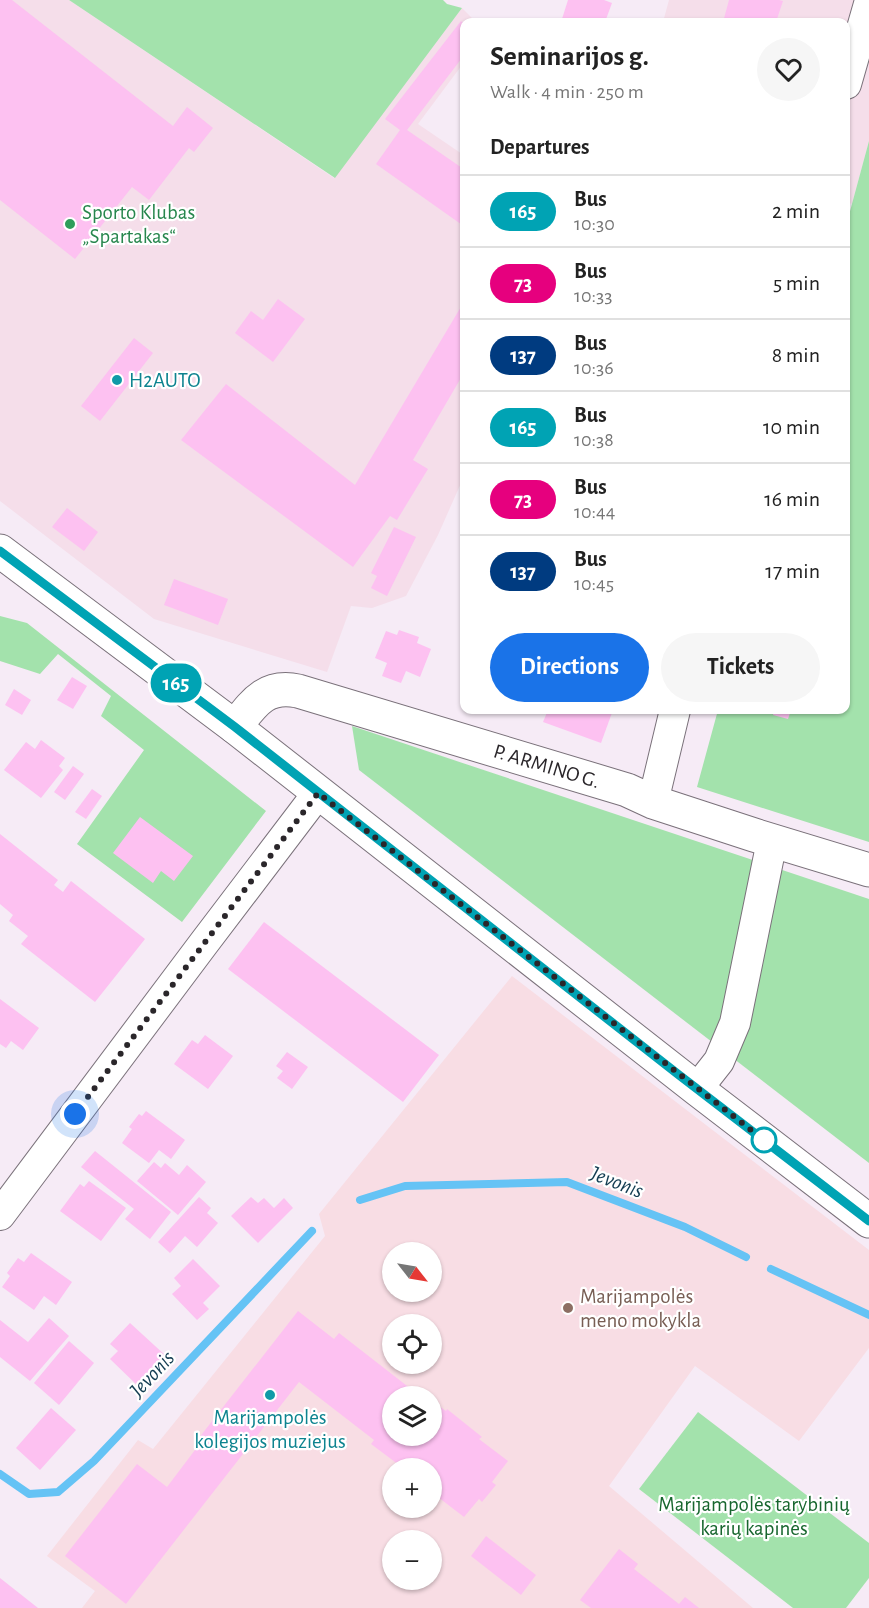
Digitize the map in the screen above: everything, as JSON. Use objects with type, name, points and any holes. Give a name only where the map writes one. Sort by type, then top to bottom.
[{"type":"main road","points":[[0,551],[235,727],[869,1221]]},
{"type":"main road","name":"P. ARMINO G.","points":[[235,727],[262,696],[274,690],[298,691],[627,790],[653,802],[869,870]]},
{"type":"street","points":[[850,70],[869,4]]},
{"type":"street","points":[[653,802],[674,714]]},
{"type":"street","points":[[0,1215],[318,793]]},
{"type":"street","points":[[697,1089],[719,1061],[735,1023],[772,841]]},
{"type":"shaded area","points":[[0,0],[69,0],[334,178],[462,8],[472,18],[460,18],[460,68],[418,124],[460,153],[460,485],[438,535],[406,596],[372,608],[351,606],[327,672],[154,619],[0,501]]},
{"type":"shaded area","points":[[669,0],[869,0],[869,141],[852,204],[850,203],[850,18],[664,18]]},
{"type":"shaded area","name":"Marijampolės meno mokykla","points":[[512,976],[869,1250],[869,1348],[799,1441],[695,1366],[609,1486],[753,1608],[82,1608],[95,1591],[47,1556],[138,1440],[153,1449],[325,1236],[319,1214]]},
{"type":"green space","points":[[69,0],[443,0],[447,4],[462,8],[335,178]]},
{"type":"green space","points":[[869,141],[869,842],[697,787],[717,714],[850,714],[850,211]]},
{"type":"green space","points":[[0,616],[27,623],[266,811],[182,922],[77,844],[144,750],[101,716],[111,696],[58,654],[40,674],[0,661]]},
{"type":"green space","points":[[352,726],[869,899],[869,1163],[359,770]]},
{"type":"green space","name":"Marijampolės tarybinių karių kapinės","points":[[698,1412],[869,1543],[869,1578],[846,1608],[793,1608],[639,1489]]},
{"type":"building","points":[[0,0],[12,0],[173,126],[187,107],[213,128],[194,152],[189,148],[149,200],[132,187],[75,259],[0,200]]},
{"type":"building","points":[[568,0],[604,0],[612,3],[606,18],[562,18]]},
{"type":"building","points":[[729,0],[783,1],[777,18],[724,18]]},
{"type":"building","points":[[460,22],[460,61],[407,130],[460,167],[460,223],[376,164],[400,130],[385,119]]},
{"type":"building","points":[[278,299],[305,319],[273,362],[235,333],[251,311],[263,320]]},
{"type":"building","points":[[460,308],[460,380],[413,460],[428,469],[397,520],[390,516],[353,567],[181,440],[226,384],[355,485]]},
{"type":"building","name":"H2AUTO","points":[[134,338],[153,353],[100,421],[81,406]]},
{"type":"building","points":[[67,508],[98,532],[84,551],[52,527]]},
{"type":"building","points":[[394,527],[416,537],[387,596],[371,588],[377,576],[371,573]]},
{"type":"building","points":[[174,579],[228,599],[218,625],[164,605]]},
{"type":"building","points":[[399,630],[419,637],[417,643],[431,649],[420,677],[406,671],[401,683],[382,676],[387,663],[375,658],[386,631],[397,635]]},
{"type":"building","points":[[72,677],[87,686],[73,709],[57,700]]},
{"type":"building","points":[[14,689],[31,700],[22,715],[5,705]]},
{"type":"building","points":[[546,714],[612,714],[601,743],[543,722]]},
{"type":"building","points":[[773,714],[790,714],[788,719]]},
{"type":"building","points":[[41,740],[65,758],[59,766],[63,770],[41,798],[4,770],[26,742],[35,749]]},
{"type":"building","points":[[73,766],[84,774],[65,800],[54,792]]},
{"type":"building","points":[[92,789],[102,796],[86,819],[75,812]]},
{"type":"building","points":[[140,817],[193,856],[174,881],[161,871],[153,883],[113,853]]},
{"type":"building","points":[[0,834],[58,880],[54,885],[63,892],[71,881],[145,939],[95,1002],[21,944],[28,936],[9,921],[13,915],[0,904]]},
{"type":"building","points":[[264,922],[439,1055],[403,1102],[228,969]]},
{"type":"building","points":[[0,999],[39,1028],[23,1050],[11,1041],[6,1048],[0,1044]]},
{"type":"building","points":[[205,1035],[233,1056],[208,1089],[174,1064],[192,1040],[198,1044]]},
{"type":"building","points":[[287,1052],[308,1067],[292,1089],[277,1078],[283,1071],[276,1066]]},
{"type":"building","points":[[146,1111],[185,1140],[171,1159],[159,1150],[149,1163],[122,1143],[132,1129],[129,1127],[139,1114],[142,1116]]},
{"type":"building","points":[[95,1151],[171,1212],[150,1239],[125,1219],[134,1209],[81,1167]]},
{"type":"building","points":[[154,1162],[161,1168],[165,1163],[179,1175],[187,1165],[206,1182],[178,1215],[137,1181]]},
{"type":"building","points":[[89,1181],[126,1208],[101,1241],[60,1211],[80,1184],[84,1187]]},
{"type":"building","points":[[199,1197],[211,1208],[207,1213],[218,1223],[197,1247],[185,1236],[170,1253],[158,1242]]},
{"type":"building","points":[[251,1197],[258,1203],[264,1198],[274,1208],[284,1198],[293,1208],[258,1243],[231,1216]]},
{"type":"building","points":[[31,1253],[72,1282],[56,1305],[44,1296],[34,1310],[2,1287],[10,1276],[7,1273],[18,1258],[24,1262]]},
{"type":"building","points":[[193,1259],[220,1286],[203,1303],[209,1309],[197,1320],[172,1294],[181,1286],[174,1278]]},
{"type":"building","points":[[298,1311],[334,1339],[339,1333],[382,1366],[382,1374],[392,1374],[407,1386],[382,1386],[382,1446],[442,1446],[442,1408],[446,1411],[447,1409],[482,1437],[479,1439],[508,1461],[492,1482],[496,1485],[482,1502],[479,1499],[464,1517],[442,1500],[442,1458],[390,1458],[371,1444],[374,1440],[299,1382],[126,1604],[65,1556],[137,1464],[167,1487],[198,1446],[195,1443]]},
{"type":"building","points":[[49,1318],[69,1336],[30,1381],[0,1357],[0,1320],[28,1342]]},
{"type":"building","points":[[130,1323],[166,1356],[138,1386],[110,1359],[118,1351],[110,1344]]},
{"type":"building","points":[[69,1341],[94,1363],[59,1405],[34,1383]]},
{"type":"building","points":[[51,1408],[76,1430],[40,1470],[16,1448]]},
{"type":"building","points":[[486,1536],[536,1575],[521,1595],[471,1556]]},
{"type":"building","points":[[619,1549],[638,1564],[634,1569],[679,1604],[685,1597],[699,1608],[591,1608],[580,1600]]},
{"type":"building","points":[[0,1578],[38,1608],[0,1608]]},
{"type":"waterway","name":"Jevonis","points":[[360,1200],[405,1186],[567,1182],[685,1227],[746,1257]]},
{"type":"waterway","name":"Jevonis","points":[[0,1474],[29,1494],[58,1492],[94,1461],[312,1231]]},
{"type":"waterway","name":"Jevonis","points":[[771,1269],[869,1315]]},
{"type":"bus line","name":"165","points":[[0,551],[235,727],[869,1221]]},
{"type":"place","name":"Sporto Klubas „Spartakas“","points":[[70,224]]},
{"type":"place","name":"H2AUTO","points":[[117,380]]},
{"type":"place","name":"Marijampolės meno mokykla","points":[[568,1308]]},
{"type":"place","name":"Marijampolės kolegijos muziejus","points":[[270,1395]]},
{"type":"route","points":[[75,1114],[318,793],[764,1140]]}]
